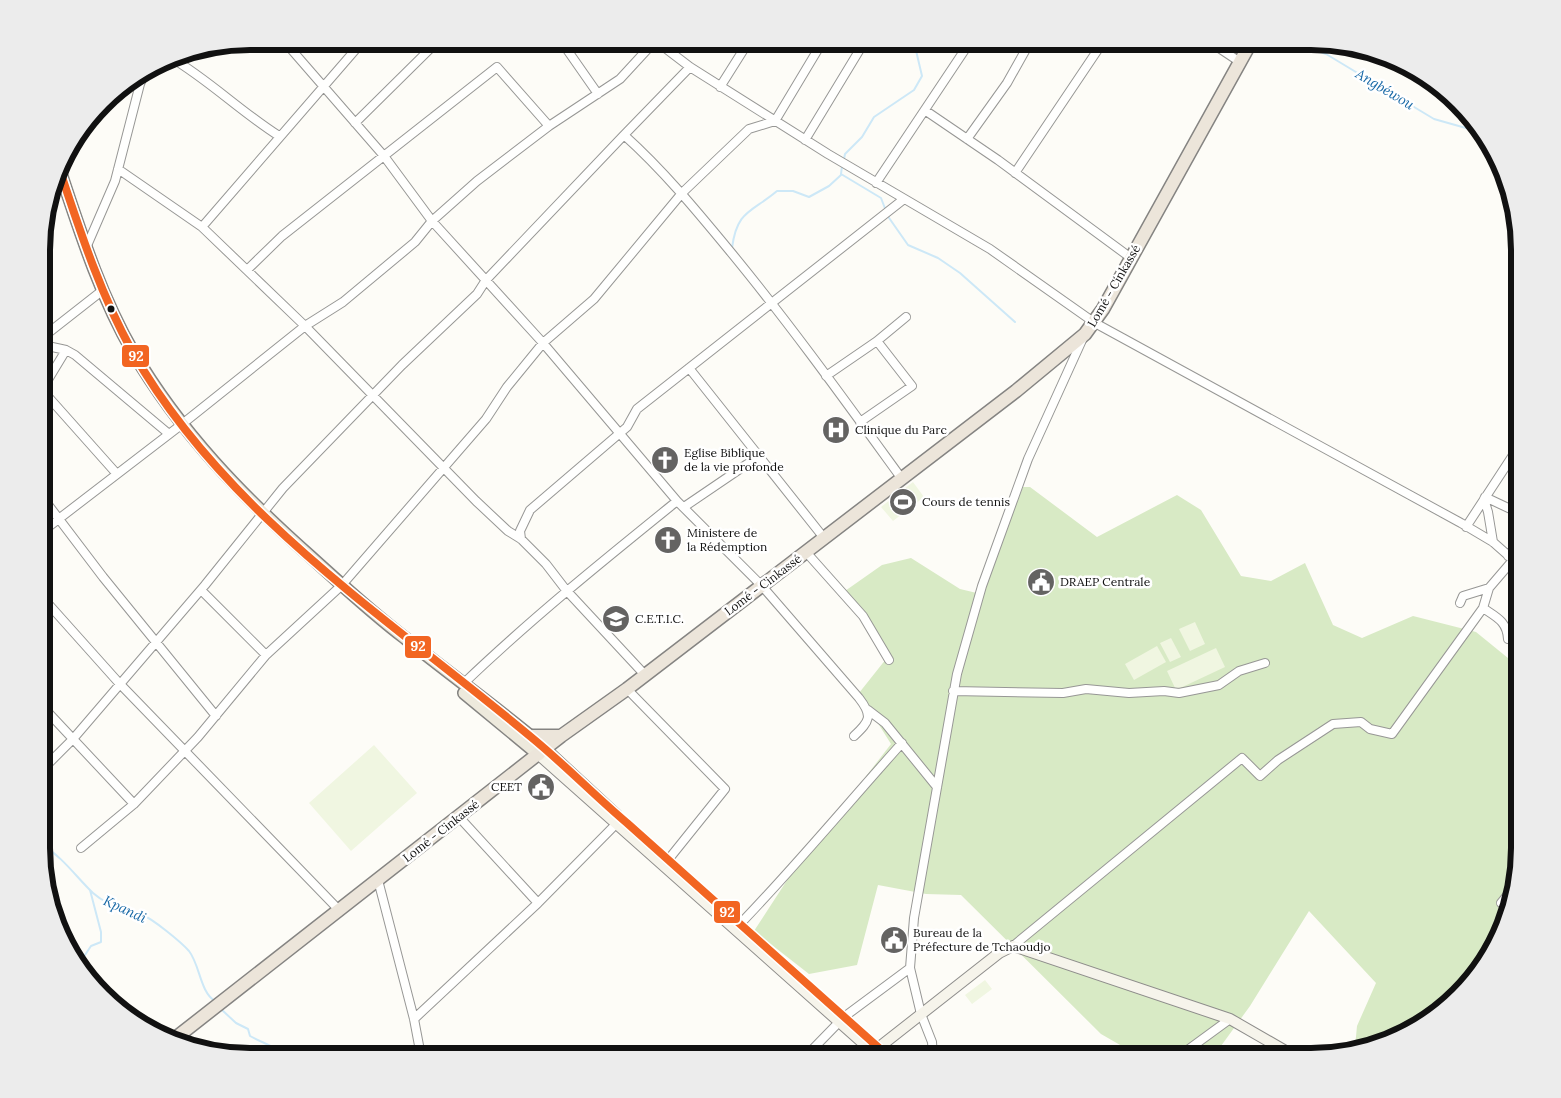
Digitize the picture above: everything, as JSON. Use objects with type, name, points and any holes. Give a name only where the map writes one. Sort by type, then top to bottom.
[{"type":"highway","name":"Lomé - Cinkassé","points":[[179,1035],[459,818],[561,736],[627,689],[902,479],[1016,391],[1085,334],[1095,324],[1247,50]]},
{"type":"highway","points":[[530,736],[561,736]]},
{"type":"main road","points":[[63,178],[86,248],[103,290],[133,352],[181,425],[216,466],[264,515],[406,640],[464,683],[530,736],[542,752]]},
{"type":"main road","points":[[406,640],[424,658],[542,752],[842,1020]]},
{"type":"main road","points":[[619,821],[668,860],[740,924],[869,1048]]},
{"type":"main road","points":[[878,1048],[999,953],[1013,946],[1230,1019],[1280,1048]]},
{"type":"street","points":[[292,50],[384,156],[432,221],[543,343],[678,501],[762,586],[868,710],[885,723],[937,787]]},
{"type":"street","points":[[202,227],[355,50]]},
{"type":"street","points":[[355,123],[429,50]]},
{"type":"street","points":[[567,50],[598,94]]},
{"type":"street","points":[[50,525],[306,326],[343,302],[415,242],[432,221],[477,180],[549,126],[620,79],[647,50]]},
{"type":"street","points":[[667,50],[720,87],[774,121],[990,249],[1095,324],[1493,542],[1511,557]]},
{"type":"street","points":[[720,87],[744,50]]},
{"type":"street","points":[[81,848],[134,804],[186,751],[266,655],[342,585],[486,419],[507,387],[543,343],[594,300],[682,193],[749,129],[774,121],[819,50]]},
{"type":"street","points":[[805,140],[860,50]]},
{"type":"street","points":[[876,182],[926,111],[965,50]]},
{"type":"street","points":[[967,140],[1007,83],[1026,50]]},
{"type":"street","points":[[1015,173],[1098,50]]},
{"type":"street","points":[[1222,50],[1240,62]]},
{"type":"street","points":[[179,63],[235,103],[246,115],[279,136]]},
{"type":"street","points":[[247,270],[282,236],[497,67],[549,126]]},
{"type":"street","points":[[50,762],[201,590],[264,515],[283,488],[374,394],[477,294],[486,280],[690,67]]},
{"type":"street","points":[[86,248],[118,169],[140,83]]},
{"type":"street","points":[[926,111],[1131,258]]},
{"type":"street","points":[[624,135],[682,193],[773,303],[902,479]]},
{"type":"street","points":[[118,169],[202,227],[306,326],[482,507],[508,531],[521,539],[546,564],[566,590],[645,675]]},
{"type":"street","points":[[521,539],[520,531],[530,510],[628,427],[637,409],[904,199]]},
{"type":"street","points":[[50,332],[103,290]]},
{"type":"street","points":[[826,376],[877,342],[906,317]]},
{"type":"street","points":[[932,1048],[932,1042],[921,1014],[910,968],[914,918],[954,692],[982,586],[1022,477],[1085,334]]},
{"type":"street","points":[[860,422],[912,386],[877,342]]},
{"type":"street","points":[[50,347],[66,350],[110,383],[169,434]]},
{"type":"street","points":[[50,378],[66,350]]},
{"type":"street","points":[[689,368],[824,538]]},
{"type":"street","points":[[50,398],[116,473]]},
{"type":"street","points":[[684,507],[759,456]]},
{"type":"street","points":[[1466,527],[1511,458]]},
{"type":"street","points":[[1484,498],[1511,510]]},
{"type":"street","points":[[1484,498],[1493,542]]},
{"type":"street","points":[[464,683],[513,636],[566,590],[678,501]]},
{"type":"street","points":[[50,507],[103,578],[156,640],[216,716]]},
{"type":"street","points":[[806,552],[863,616],[889,660]]},
{"type":"street","points":[[1013,946],[1242,758],[1260,776],[1278,760],[1333,724],[1360,722],[1370,729],[1392,734],[1483,608],[1489,588],[1511,563]]},
{"type":"street","points":[[1460,603],[1463,596],[1489,588]]},
{"type":"street","points":[[201,590],[266,655]]},
{"type":"street","points":[[50,606],[119,683],[340,910]]},
{"type":"street","points":[[1483,608],[1504,622],[1507,628],[1508,639]]},
{"type":"street","points":[[954,692],[1063,693],[1086,689],[1129,693],[1164,691],[1179,693],[1219,685],[1239,671],[1265,663]]},
{"type":"street","points":[[627,689],[725,788],[668,860]]},
{"type":"street","points":[[854,736],[867,721],[868,710]]},
{"type":"street","points":[[50,715],[134,804]]},
{"type":"street","points":[[740,924],[790,872],[846,804],[902,743]]},
{"type":"street","points":[[459,818],[538,903]]},
{"type":"street","points":[[414,1019],[538,903],[619,821]]},
{"type":"street","points":[[378,880],[414,1019],[419,1048]]},
{"type":"street","points":[[1501,904],[1504,900]]},
{"type":"street","points":[[812,1048],[842,1020],[910,968]]},
{"type":"street","points":[[1190,1048],[1230,1019]]},
{"type":"green space","name":"Cours de tennis","points":[[913,482],[924,497],[893,521],[881,507]]},
{"type":"green space","points":[[1023,487],[1030,487],[1097,537],[1177,495],[1201,510],[1241,576],[1271,581],[1305,563],[1333,625],[1362,638],[1413,616],[1476,632],[1511,660],[1511,861],[1504,900],[1496,925],[1470,970],[1453,990],[1433,1007],[1411,1021],[1388,1033],[1355,1043],[1357,1026],[1376,983],[1309,911],[1250,1006],[1220,1048],[1125,1048],[1101,1034],[961,895],[926,894],[878,885],[857,965],[809,974],[754,931],[795,868],[891,744],[859,693],[890,654],[845,591],[882,565],[911,558],[960,589],[981,594]]},
{"type":"green space","points":[[1195,622],[1205,644],[1190,651],[1179,629]]},
{"type":"green space","points":[[1171,638],[1181,657],[1170,662],[1160,643]]},
{"type":"green space","points":[[1157,646],[1166,662],[1134,680],[1125,664]]},
{"type":"green space","points":[[1216,648],[1225,667],[1176,690],[1167,671]]},
{"type":"green space","points":[[374,745],[417,793],[351,851],[309,803]]},
{"type":"green space","points":[[985,980],[992,989],[972,1004],[965,995]]},
{"type":"waterway","points":[[844,159],[845,154],[862,137],[874,117],[914,90],[922,76],[916,50]]},
{"type":"waterway","name":"Angbéwou","points":[[1315,50],[1326,54],[1434,119],[1471,129]]},
{"type":"waterway","points":[[842,166],[841,174],[881,198],[886,211]]},
{"type":"waterway","points":[[732,248],[737,226],[742,219],[747,213],[777,191],[793,191],[809,197],[829,186],[841,175]]},
{"type":"waterway","points":[[887,215],[908,245],[938,258],[960,273],[1015,322]]},
{"type":"waterway","name":"Kpandi","points":[[50,850],[98,897],[110,904],[146,917],[180,942],[193,957],[203,985],[210,997],[215,1001]]},
{"type":"waterway","points":[[83,958],[91,946],[101,942],[101,932],[90,890]]},
{"type":"waterway","name":"Kpandi","points":[[222,1010],[236,1023],[248,1029],[250,1036],[274,1048]]},
{"type":"transit line","name":"92","points":[[63,179],[100,284],[132,351],[170,410],[214,464],[262,514],[314,561],[367,606],[543,747],[879,1048]]},
{"type":"place","name":"Clinique du Parc","points":[[836,430]]},
{"type":"place","name":"Eglise Biblique de la vie profonde","points":[[665,460]]},
{"type":"place","name":"Cours de tennis","points":[[903,502]]},
{"type":"place","name":"Ministere de la Rédemption","points":[[668,540]]},
{"type":"place","name":"DRAEP Centrale","points":[[1041,582]]},
{"type":"place","name":"C.E.T.I.C.","points":[[616,619]]},
{"type":"place","name":"CEET","points":[[541,787]]},
{"type":"place","name":"Bureau de la Préfecture de Tchaoudjo","points":[[894,940]]}]
